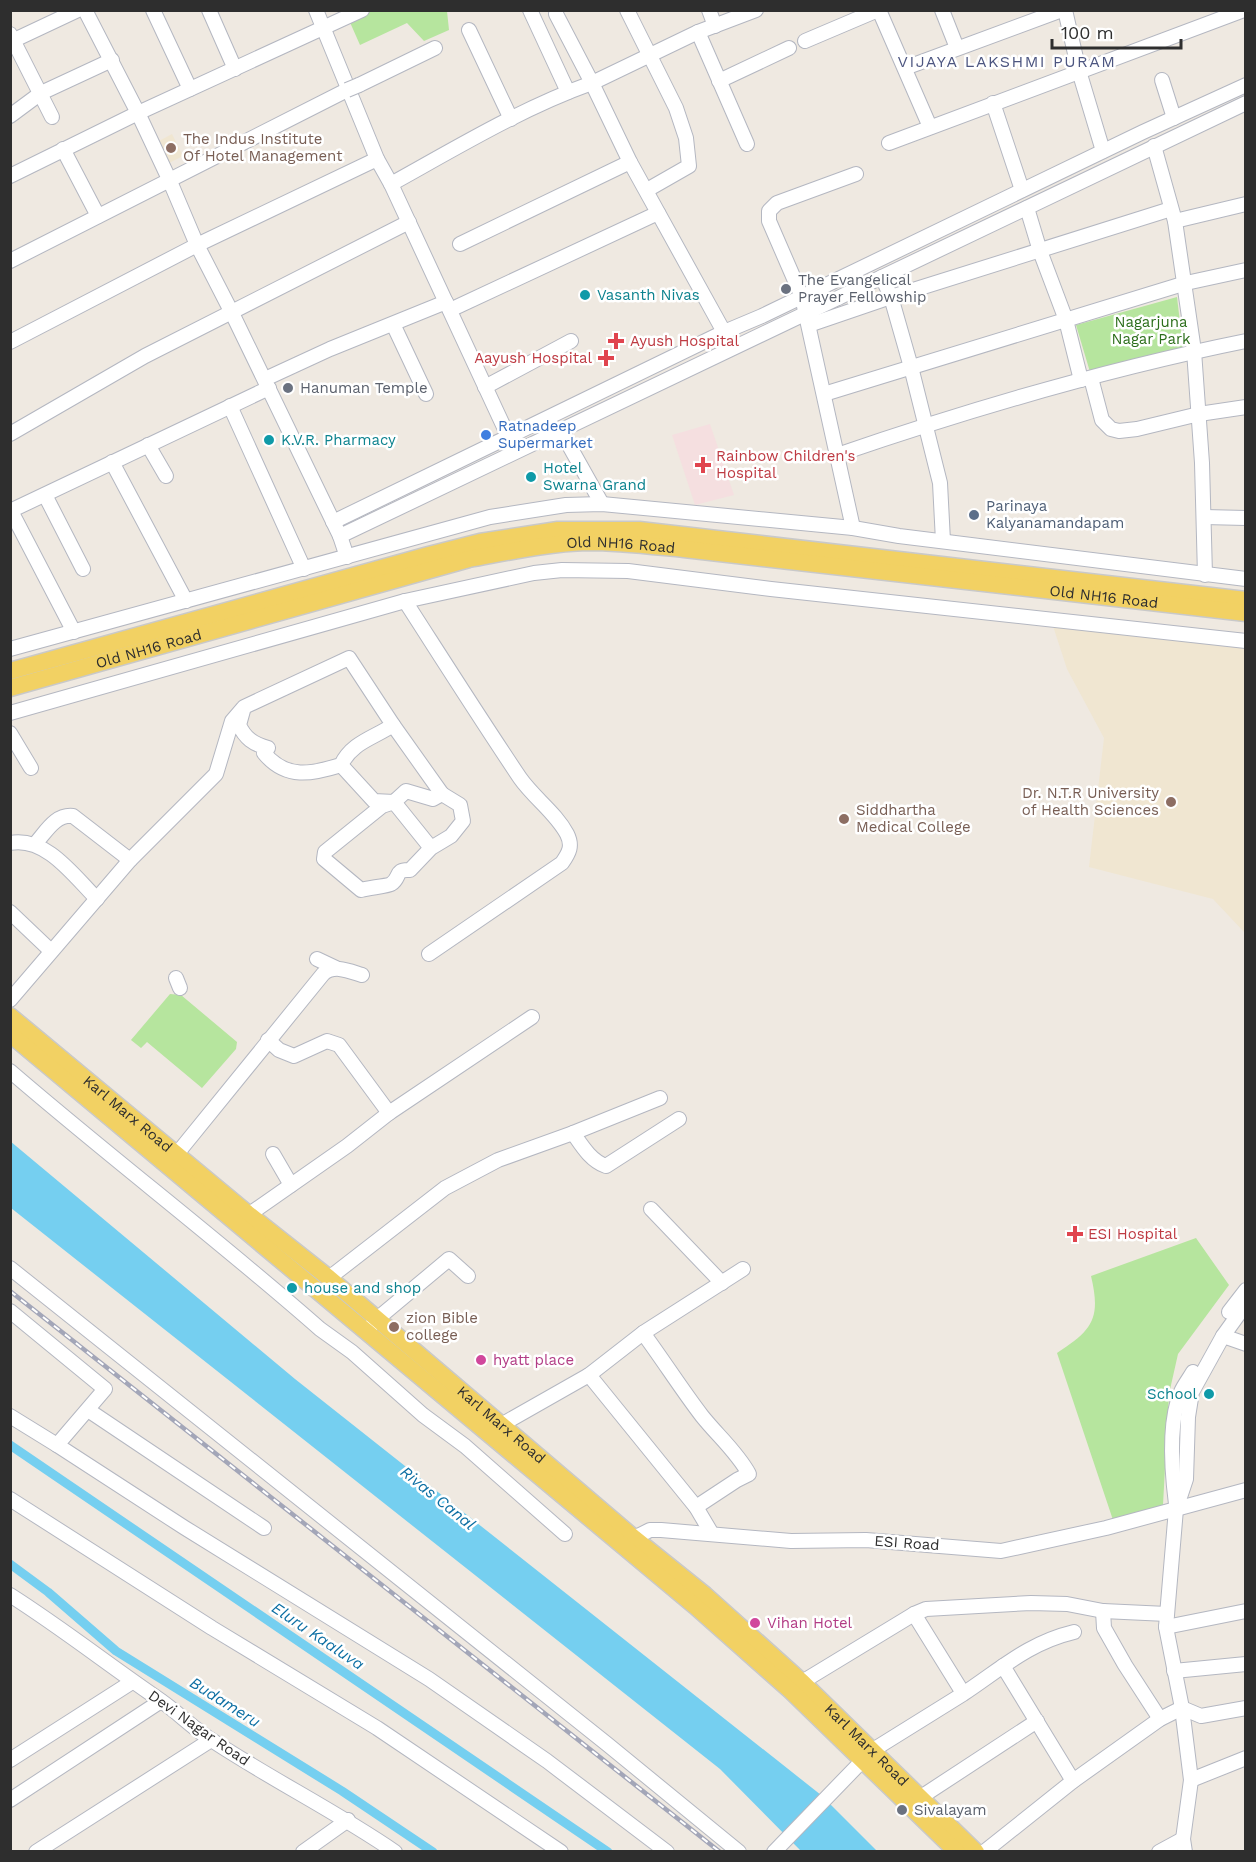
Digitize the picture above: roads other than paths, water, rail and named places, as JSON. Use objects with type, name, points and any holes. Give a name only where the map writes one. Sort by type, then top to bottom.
[{"type":"main road","name":"Old NH16 Road","points":[[10,671],[425,556],[480,542],[558,530],[603,529],[658,532],[1245,600]]},
{"type":"main road","name":"Old NH16 Road","points":[[10,687],[469,559],[538,546],[587,542],[684,549],[1245,613]]},
{"type":"main road","name":"Karl Marx Road","points":[[10,1016],[78,1082],[372,1325],[792,1679],[901,1787],[957,1851]]},
{"type":"main road","name":"Karl Marx Road","points":[[10,1034],[176,1155],[242,1218],[329,1278],[372,1325],[501,1425],[540,1467],[634,1538],[700,1601]]},
{"type":"main road","name":"Karl Marx Road","points":[[901,1787],[921,1797],[975,1851]]},
{"type":"street","points":[[52,117],[12,39],[78,10]]},
{"type":"street","points":[[85,10],[138,113],[197,245],[267,384],[340,536],[347,557]]},
{"type":"street","points":[[153,10],[190,90]]},
{"type":"street","points":[[209,10],[235,69]]},
{"type":"street","points":[[316,10],[329,26],[377,159],[398,180],[409,222],[509,438]]},
{"type":"street","points":[[10,176],[138,113],[362,10]]},
{"type":"street","points":[[530,10],[567,92]]},
{"type":"street","points":[[627,10],[676,108],[686,138],[688,166],[647,190]]},
{"type":"street","points":[[709,10],[715,26]]},
{"type":"street","points":[[398,180],[511,119],[567,92],[592,83],[698,32],[756,10]]},
{"type":"street","points":[[805,41],[878,10],[930,127]]},
{"type":"street","points":[[942,10],[957,48]]},
{"type":"street","points":[[905,68],[1064,10],[1079,71],[1103,151]]},
{"type":"street","points":[[889,143],[1244,10]]},
{"type":"street","points":[[556,14],[630,162],[724,332]]},
{"type":"street","points":[[469,30],[511,119]]},
{"type":"street","points":[[698,32],[747,144]]},
{"type":"street","points":[[10,261],[169,179],[435,48]]},
{"type":"street","points":[[719,81],[789,48]]},
{"type":"street","points":[[10,116],[41,93],[112,60]]},
{"type":"street","points":[[1162,80],[1174,118]]},
{"type":"street","points":[[333,522],[724,332],[1245,85]]},
{"type":"street","points":[[993,103],[1022,190]]},
{"type":"street","points":[[340,536],[566,428],[807,319],[882,277],[1245,103]]},
{"type":"street","points":[[1154,146],[1173,214],[1194,351],[1199,414],[1205,575]]},
{"type":"street","points":[[63,149],[98,216]]},
{"type":"street","points":[[10,342],[197,245],[377,159]]},
{"type":"street","points":[[460,244],[630,162]]},
{"type":"street","points":[[853,528],[802,297],[769,220],[769,211],[777,203],[856,174]]},
{"type":"street","points":[[807,319],[891,297],[1040,251],[1173,214],[1245,204]]},
{"type":"street","points":[[1027,208],[1086,379],[1102,420],[1111,429],[1119,431],[1137,429],[1199,414],[1245,407]]},
{"type":"street","points":[[74,632],[11,511],[230,406],[330,349],[393,324],[448,306],[658,213]]},
{"type":"street","points":[[10,434],[145,356],[409,222]]},
{"type":"street","points":[[824,394],[1185,283],[1245,270]]},
{"type":"street","points":[[882,277],[891,297],[911,367],[940,483],[943,541]]},
{"type":"street","points":[[393,324],[426,394]]},
{"type":"street","points":[[485,387],[571,340]]},
{"type":"street","points":[[837,455],[926,425],[1086,379],[1194,351],[1245,341]]},
{"type":"street","points":[[230,406],[304,569]]},
{"type":"street","points":[[565,411],[566,428],[602,504]]},
{"type":"street","points":[[148,445],[166,476]]},
{"type":"street","points":[[112,462],[186,601]]},
{"type":"street","points":[[45,495],[83,569]]},
{"type":"street","points":[[10,649],[490,517],[566,505],[602,504],[853,528],[1245,579]]},
{"type":"street","points":[[1204,517],[1245,518]]},
{"type":"street","points":[[10,713],[405,601],[534,573],[562,570],[628,571],[1245,641]]},
{"type":"street","points":[[405,601],[522,781],[552,814],[567,834],[571,845],[562,863],[429,954]]},
{"type":"street","points":[[11,999],[130,860],[216,774],[232,720],[244,707],[349,658],[442,794],[460,806],[463,821],[451,836],[431,848],[410,870],[403,869],[389,886],[381,885],[361,890],[324,859],[325,852],[382,806],[394,802],[406,791],[433,799],[442,794]]},
{"type":"street","points":[[244,707],[239,724],[244,737],[268,748],[264,753],[271,762],[283,770],[308,774],[341,765]]},
{"type":"street","points":[[341,765],[346,754],[363,740],[379,735],[393,725]]},
{"type":"street","points":[[10,733],[32,768]]},
{"type":"street","points":[[341,765],[374,801],[394,802],[431,848]]},
{"type":"street","points":[[35,844],[58,818],[65,815],[73,816],[130,860]]},
{"type":"street","points":[[10,843],[35,844],[54,857],[97,898]]},
{"type":"street","points":[[10,912],[51,951]]},
{"type":"street","points":[[317,959],[336,968],[362,975]]},
{"type":"street","points":[[176,1155],[323,974],[328,969],[336,968]]},
{"type":"street","points":[[242,1218],[347,1146],[389,1113],[532,1017]]},
{"type":"street","points":[[268,1040],[279,1050],[294,1056],[327,1041],[339,1046],[389,1113]]},
{"type":"street","points":[[10,1071],[320,1329],[352,1352],[423,1415],[465,1446],[565,1534]]},
{"type":"street","points":[[329,1278],[445,1188],[498,1160],[660,1098]]},
{"type":"street","points":[[573,1133],[593,1159],[606,1166],[679,1119]]},
{"type":"street","points":[[273,1154],[291,1185]]},
{"type":"street","points":[[651,1209],[722,1282]]},
{"type":"street","points":[[372,1325],[449,1259],[468,1276]]},
{"type":"street","points":[[10,1268],[739,1851]]},
{"type":"street","points":[[501,1425],[589,1375],[643,1333],[743,1269]]},
{"type":"street","points":[[1159,1851],[1184,1845],[1191,1780],[1182,1708],[1166,1621],[1176,1509],[1171,1471],[1174,1417],[1181,1393],[1220,1325],[1245,1290]]},
{"type":"street","points":[[1176,1509],[1186,1479],[1192,1392],[1223,1336],[1245,1304]]},
{"type":"street","points":[[10,1311],[105,1389],[57,1445]]},
{"type":"street","points":[[643,1333],[701,1415],[728,1447],[739,1456],[750,1474],[696,1507]]},
{"type":"street","points":[[1223,1336],[1245,1344]]},
{"type":"street","points":[[589,1375],[696,1507],[712,1533]]},
{"type":"street","points":[[88,1410],[264,1528]]},
{"type":"street","points":[[10,1416],[429,1679],[547,1761],[667,1851]]},
{"type":"street","name":"ESI Road","points":[[634,1538],[650,1530],[712,1533],[791,1541],[866,1540],[1001,1551],[1106,1528],[1245,1490]]},
{"type":"street","points":[[10,1499],[212,1629],[377,1728],[561,1851]]},
{"type":"street","name":"Devi Nagar Road","points":[[10,1595],[161,1701],[211,1740],[348,1820],[395,1851]]},
{"type":"street","points":[[792,1679],[926,1609],[1031,1604],[1081,1605],[1103,1611],[1166,1621],[1245,1611]]},
{"type":"street","points":[[1103,1611],[1104,1628],[1160,1719]]},
{"type":"street","points":[[914,1614],[963,1693]]},
{"type":"street","points":[[777,1849],[868,1755],[1028,1648],[1048,1639],[1074,1632]]},
{"type":"street","points":[[1174,1671],[1245,1664]]},
{"type":"street","points":[[1003,1666],[1074,1780]]},
{"type":"street","points":[[10,1761],[132,1682]]},
{"type":"street","points":[[10,1800],[161,1701]]},
{"type":"street","points":[[984,1851],[1074,1780],[1160,1719],[1182,1708]]},
{"type":"street","points":[[1182,1708],[1200,1716],[1245,1708]]},
{"type":"street","points":[[921,1797],[1037,1721]]},
{"type":"street","points":[[36,1851],[211,1740]]},
{"type":"street","points":[[1191,1780],[1245,1758]]},
{"type":"street","points":[[303,1851],[348,1820]]},
{"type":"water","name":"Rivas Canal","points":[[10,1141],[295,1379],[821,1795],[877,1851],[801,1851],[720,1769],[11,1208]]},
{"type":"waterway","name":"Eluru Kaaluva","points":[[10,1445],[608,1852]]},
{"type":"waterway","name":"Budameru","points":[[10,1564],[48,1592],[116,1651],[342,1791],[433,1852]]},
{"type":"railway","points":[[10,1291],[720,1852]]},
{"type":"place","name":"The Indus Institute Of Hotel Management","points":[[171,148]]},
{"type":"place","name":"The Evangelical Prayer Fellowship","points":[[786,289]]},
{"type":"place","name":"Vasanth Nivas","points":[[585,295]]},
{"type":"place","name":"Ayush Hospital","points":[[616,341]]},
{"type":"place","name":"Aayush Hospital","points":[[606,358]]},
{"type":"place","name":"Hanuman Temple","points":[[288,388]]},
{"type":"place","name":"Ratnadeep Supermarket","points":[[486,435]]},
{"type":"place","name":"K.V.R. Pharmacy","points":[[269,440]]},
{"type":"place","name":"Rainbow Children's Hospital","points":[[703,465]]},
{"type":"place","name":"Hotel Swarna Grand","points":[[531,477]]},
{"type":"place","name":"Parinaya Kalyanamandapam","points":[[974,515]]},
{"type":"place","name":"Dr. N.T.R University of Health Sciences","points":[[1171,802]]},
{"type":"place","name":"Siddhartha Medical College","points":[[844,819]]},
{"type":"place","name":"ESI Hospital","points":[[1075,1234]]},
{"type":"place","name":"house and shop","points":[[292,1288]]},
{"type":"place","name":"zion Bible college","points":[[394,1327]]},
{"type":"place","name":"hyatt place","points":[[481,1360]]},
{"type":"place","name":"School","points":[[1209,1394]]},
{"type":"place","name":"Vihan Hotel","points":[[755,1623]]},
{"type":"place","name":"Sivalayam","points":[[902,1810]]},
{"type":"district","name":"VIJAYA LAKSHMI PURAM","points":[[1007,61]]},
{"type":"park label","name":"Nagarjuna Nagar Park","points":[[1151,330]]}]
